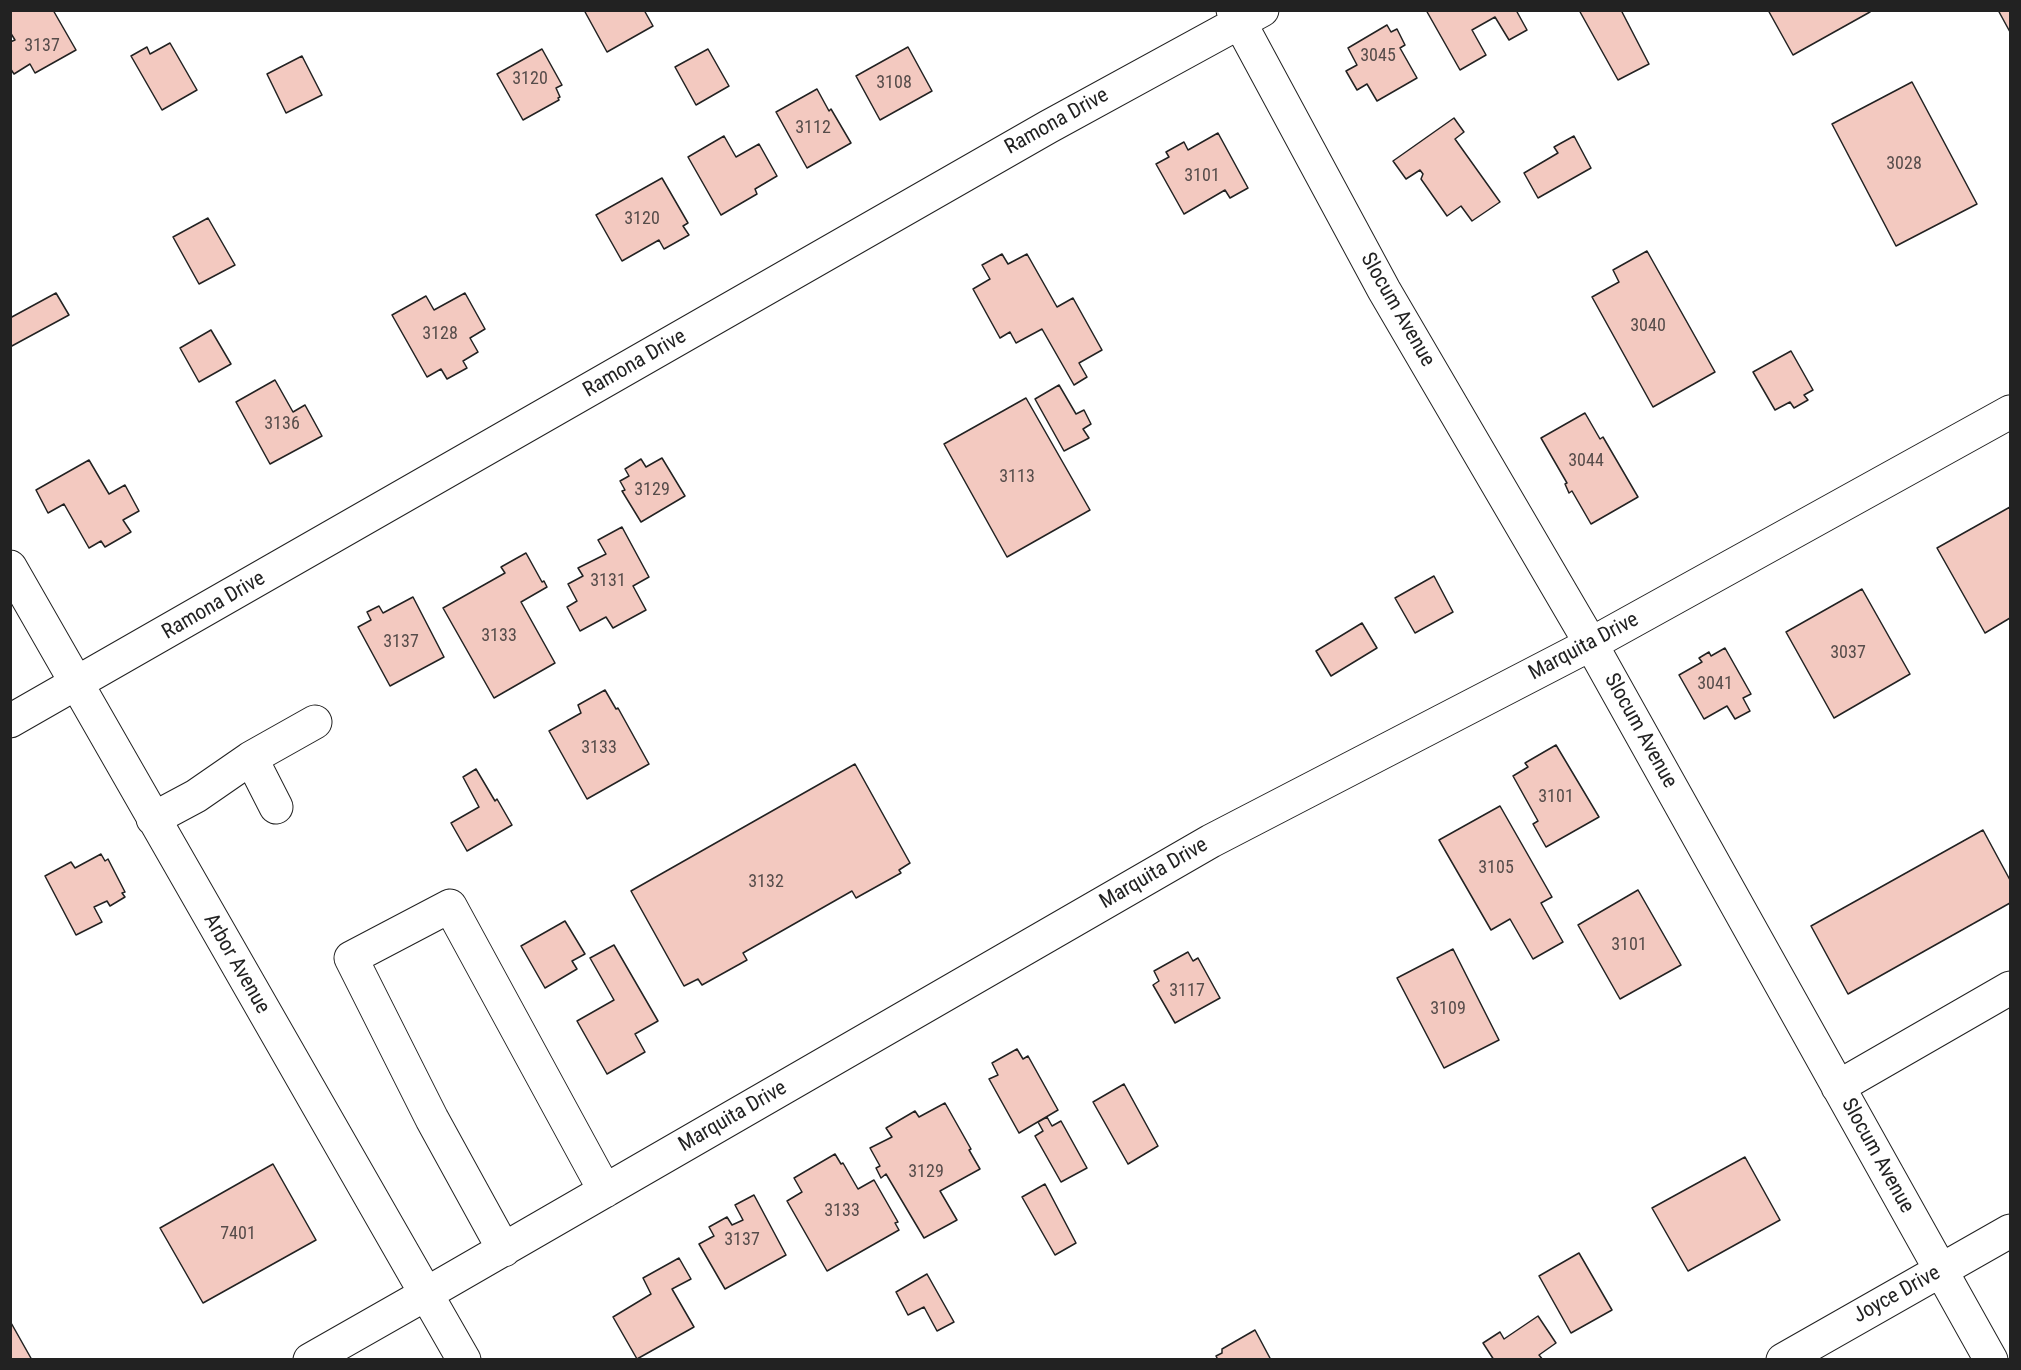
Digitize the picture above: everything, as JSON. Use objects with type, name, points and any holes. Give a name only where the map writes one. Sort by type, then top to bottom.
[{"type":"street","name":"Slocum Avenue","points":[[1245,14],[1384,290],[1591,644],[1941,1271],[1979,1355]]},
{"type":"street","name":"Ramona Drive","points":[[10,721],[1245,14]]},
{"type":"street","name":"Marquita Drive","points":[[310,1359],[504,1250],[1211,841],[1591,644],[2010,412]]},
{"type":"street","name":"Arbor Avenue","points":[[10,567],[464,1359]]},
{"type":"street","points":[[153,819],[196,796],[251,758],[315,722]]},
{"type":"street","points":[[251,758],[276,807]]},
{"type":"street","points":[[504,1250],[432,1119],[351,958],[450,906],[605,1191]]},
{"type":"street","points":[[1838,1087],[2010,988]]},
{"type":"street","name":"Joyce Drive","points":[[1783,1359],[2010,1231]]},
{"type":"building","points":[[10,10],[53,10],[76,50],[35,73],[30,64],[14,74],[10,68],[10,42],[15,40],[10,32]]},
{"type":"building","points":[[584,10],[644,10],[653,26],[607,52]]},
{"type":"building","points":[[1426,10],[1516,10],[1527,30],[1509,40],[1495,17],[1472,30],[1486,55],[1460,70]]},
{"type":"building","points":[[1579,10],[1621,10],[1649,64],[1618,80]]},
{"type":"building","points":[[1768,10],[1869,10],[1870,12],[1793,55]]},
{"type":"building","points":[[1998,10],[2010,10],[2010,32]]},
{"type":"building","points":[[1387,25],[1391,32],[1397,29],[1405,45],[1400,48],[1417,78],[1377,101],[1367,84],[1357,90],[1346,71],[1357,65],[1348,48]]},
{"type":"building","points":[[170,43],[197,90],[162,110],[131,56],[147,47],[150,54]]},
{"type":"building","points":[[908,47],[932,91],[880,120],[856,76]]},
{"type":"building","points":[[542,49],[562,85],[556,88],[560,97],[559,100],[523,120],[497,74]]},
{"type":"building","points":[[708,49],[729,86],[696,105],[675,67]]},
{"type":"building","points":[[302,56],[322,95],[286,113],[267,74]]},
{"type":"building","points":[[1912,82],[1977,204],[1896,246],[1832,124]]},
{"type":"building","points":[[817,89],[851,143],[807,168],[776,112]]},
{"type":"building","points":[[1454,118],[1464,132],[1455,139],[1500,202],[1472,221],[1461,206],[1447,216],[1421,179],[1423,174],[1420,170],[1406,179],[1393,161]]},
{"type":"building","points":[[1218,133],[1248,188],[1230,198],[1225,190],[1184,214],[1156,164],[1169,157],[1166,152],[1184,142],[1188,150]]},
{"type":"building","points":[[724,136],[736,157],[759,144],[777,176],[755,189],[757,194],[721,215],[688,157]]},
{"type":"building","points":[[1574,136],[1591,168],[1538,198],[1524,173],[1558,153],[1554,147]]},
{"type":"building","points":[[662,178],[688,223],[683,226],[689,235],[664,249],[659,240],[622,261],[596,215]]},
{"type":"building","points":[[208,218],[235,265],[199,284],[173,237]]},
{"type":"building","points":[[1647,251],[1715,372],[1653,407],[1592,297],[1619,282],[1613,270]]},
{"type":"building","points":[[1002,254],[1008,264],[1027,254],[1057,307],[1073,298],[1102,350],[1079,363],[1087,377],[1074,385],[1042,329],[1016,343],[1010,332],[1000,338],[973,289],[990,279],[982,265]]},
{"type":"building","points":[[56,293],[69,315],[10,347],[10,318]]},
{"type":"building","points":[[465,293],[485,329],[470,338],[478,352],[463,361],[467,368],[447,379],[441,369],[427,377],[392,315],[426,296],[434,310]]},
{"type":"building","points":[[211,330],[231,364],[199,382],[180,348]]},
{"type":"building","points":[[1791,351],[1813,390],[1804,395],[1808,400],[1794,408],[1790,402],[1775,410],[1753,372]]},
{"type":"building","points":[[275,380],[293,412],[305,405],[322,436],[270,464],[236,402]]},
{"type":"building","points":[[1059,385],[1076,414],[1084,410],[1091,424],[1083,429],[1089,438],[1064,451],[1035,399]]},
{"type":"building","points":[[1026,398],[1090,510],[1007,557],[944,444]]},
{"type":"building","points":[[1585,413],[1600,439],[1603,437],[1638,497],[1591,524],[1572,491],[1569,493],[1565,484],[1567,483],[1541,438]]},
{"type":"building","points":[[662,458],[685,496],[641,522],[622,491],[625,490],[620,481],[629,476],[625,469],[641,459],[646,467]]},
{"type":"building","points":[[89,460],[109,494],[125,485],[139,511],[123,520],[131,532],[105,547],[101,541],[89,548],[64,504],[48,513],[36,490]]},
{"type":"building","points":[[2010,507],[2010,618],[1985,633],[1937,548]]},
{"type":"building","points":[[622,527],[649,577],[633,586],[646,610],[613,628],[606,617],[580,631],[567,607],[577,601],[568,584],[583,576],[578,568],[606,554],[598,540]]},
{"type":"building","points":[[526,553],[547,587],[521,602],[555,663],[494,698],[443,608],[505,573],[501,567]]},
{"type":"building","points":[[1434,576],[1453,612],[1415,633],[1395,598]]},
{"type":"building","points":[[1862,589],[1910,674],[1834,718],[1786,632]]},
{"type":"building","points":[[413,597],[444,657],[390,686],[358,627],[371,620],[367,612],[379,606],[383,613]]},
{"type":"building","points":[[1362,623],[1377,648],[1331,676],[1316,651]]},
{"type":"building","points":[[1725,648],[1751,694],[1743,698],[1750,711],[1735,719],[1727,706],[1704,719],[1679,675],[1702,662],[1699,658],[1709,652],[1711,656]]},
{"type":"building","points":[[605,690],[616,709],[618,708],[649,764],[587,799],[549,731],[581,713],[578,705]]},
{"type":"building","points":[[1556,745],[1599,817],[1546,847],[1533,824],[1538,821],[1513,776],[1528,767],[1525,763]]},
{"type":"building","points":[[855,764],[910,863],[899,870],[901,873],[856,898],[852,891],[743,953],[747,960],[702,985],[698,979],[684,986],[631,891]]},
{"type":"building","points":[[476,769],[512,825],[467,851],[451,823],[479,807],[463,777]]},
{"type":"building","points":[[1500,806],[1552,897],[1541,903],[1563,942],[1533,959],[1510,919],[1491,930],[1439,840]]},
{"type":"building","points":[[1983,830],[2010,880],[2010,903],[1848,994],[1811,926]]},
{"type":"building","points":[[101,854],[105,861],[108,859],[125,892],[122,893],[125,897],[110,906],[107,901],[94,907],[102,922],[76,935],[45,876],[71,862],[75,868]]},
{"type":"building","points":[[1638,890],[1681,965],[1620,999],[1578,925]]},
{"type":"building","points":[[565,921],[585,954],[572,961],[577,969],[545,988],[521,946]]},
{"type":"building","points":[[614,945],[658,1021],[635,1034],[645,1052],[607,1074],[577,1021],[614,1000],[590,958]]},
{"type":"building","points":[[1453,949],[1499,1040],[1444,1068],[1397,978]]},
{"type":"building","points":[[1188,952],[1193,961],[1198,958],[1220,998],[1175,1023],[1153,985],[1159,981],[1154,971]]},
{"type":"building","points":[[1017,1049],[1023,1059],[1028,1056],[1058,1110],[1019,1133],[989,1079],[998,1075],[992,1063]]},
{"type":"building","points":[[1124,1084],[1158,1146],[1128,1164],[1093,1102]]},
{"type":"building","points":[[945,1103],[980,1169],[940,1191],[957,1220],[924,1238],[886,1174],[881,1178],[876,1168],[880,1166],[870,1148],[892,1137],[886,1128],[915,1111],[919,1117]]},
{"type":"building","points":[[1047,1117],[1052,1126],[1061,1121],[1087,1168],[1061,1182],[1035,1136],[1043,1131],[1038,1122]]},
{"type":"building","points":[[835,1154],[858,1189],[874,1180],[898,1222],[895,1223],[899,1230],[827,1271],[787,1201],[802,1192],[794,1178]]},
{"type":"building","points":[[1745,1157],[1780,1220],[1688,1271],[1652,1208]]},
{"type":"building","points":[[273,1164],[316,1240],[203,1303],[160,1228]]},
{"type":"building","points":[[1045,1184],[1076,1243],[1055,1255],[1022,1197]]},
{"type":"building","points":[[754,1195],[786,1255],[725,1289],[699,1244],[714,1236],[709,1227],[727,1217],[732,1225],[743,1220],[735,1205]]},
{"type":"building","points":[[1579,1253],[1612,1310],[1571,1333],[1539,1276]]},
{"type":"building","points":[[679,1258],[691,1279],[672,1289],[694,1327],[637,1359],[613,1317],[651,1294],[643,1278]]},
{"type":"building","points":[[927,1274],[954,1322],[937,1331],[924,1307],[908,1315],[896,1292]]},
{"type":"building","points":[[1538,1316],[1556,1343],[1539,1355],[1543,1360],[1494,1360],[1483,1343],[1500,1332],[1504,1339]]},
{"type":"building","points":[[10,1321],[32,1360],[10,1360]]},
{"type":"building","points":[[1255,1330],[1271,1360],[1218,1360],[1216,1356],[1222,1353],[1222,1349]]}]
